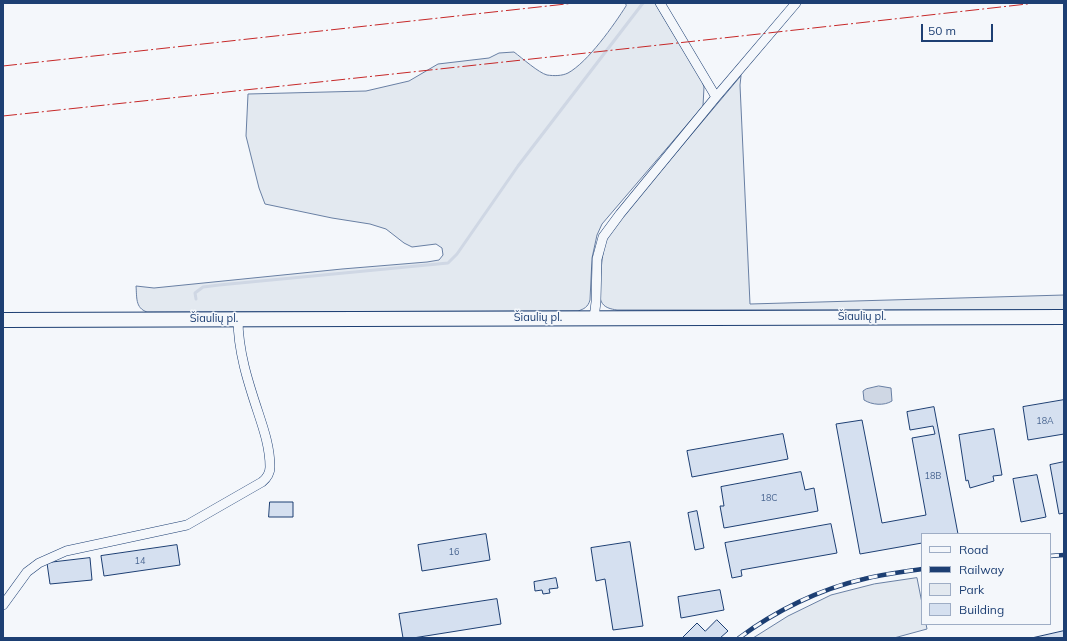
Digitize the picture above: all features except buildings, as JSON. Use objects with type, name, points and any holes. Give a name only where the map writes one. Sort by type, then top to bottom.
[{"type":"highway","name":"Šiaulių pl.","points":[[6,320],[1064,317]]},
{"type":"street","points":[[660,3],[716,97]]},
{"type":"street","points":[[594,318],[597,259],[603,237],[716,97],[796,3]]},
{"type":"street","points":[[3,605],[27,572],[39,563],[66,551],[187,525],[262,482],[268,477],[270,467],[266,439],[243,361],[239,339],[238,319]]},
{"type":"green space","points":[[626,3],[655,3],[702,81],[704,87],[703,106],[602,224],[597,235],[592,258],[590,300],[584,308],[578,311],[147,312],[140,308],[136,286],[154,288],[427,262],[439,260],[443,255],[442,248],[436,244],[412,247],[404,243],[386,229],[370,224],[332,218],[265,204],[259,188],[246,136],[248,94],[366,91],[409,81],[438,64],[489,58],[499,53],[514,52],[544,74],[552,76],[563,75],[576,68],[592,52],[615,23],[626,6]]},
{"type":"green space","points":[[741,76],[740,85],[750,304],[1064,295],[1064,310],[617,310],[606,307],[602,303],[600,297],[600,283],[601,266],[606,240],[618,222]]},
{"type":"green space","points":[[917,578],[921,598],[921,625],[926,625],[927,629],[894,638],[753,638],[788,616],[831,595],[874,584]]},
{"type":"shaded area","points":[[879,386],[891,388],[892,401],[885,404],[878,404],[864,400],[863,391]]},
{"type":"waterway","points":[[196,299],[195,293],[203,287],[448,263],[457,254],[518,166],[643,3]]},
{"type":"railway","points":[[1051,556],[1064,555]]},
{"type":"railway","points":[[739,638],[783,610],[815,595],[847,583],[871,577],[921,569]]},
{"type":"power","points":[[3,66],[575,3]]},
{"type":"power","points":[[3,116],[1036,3]]}]
